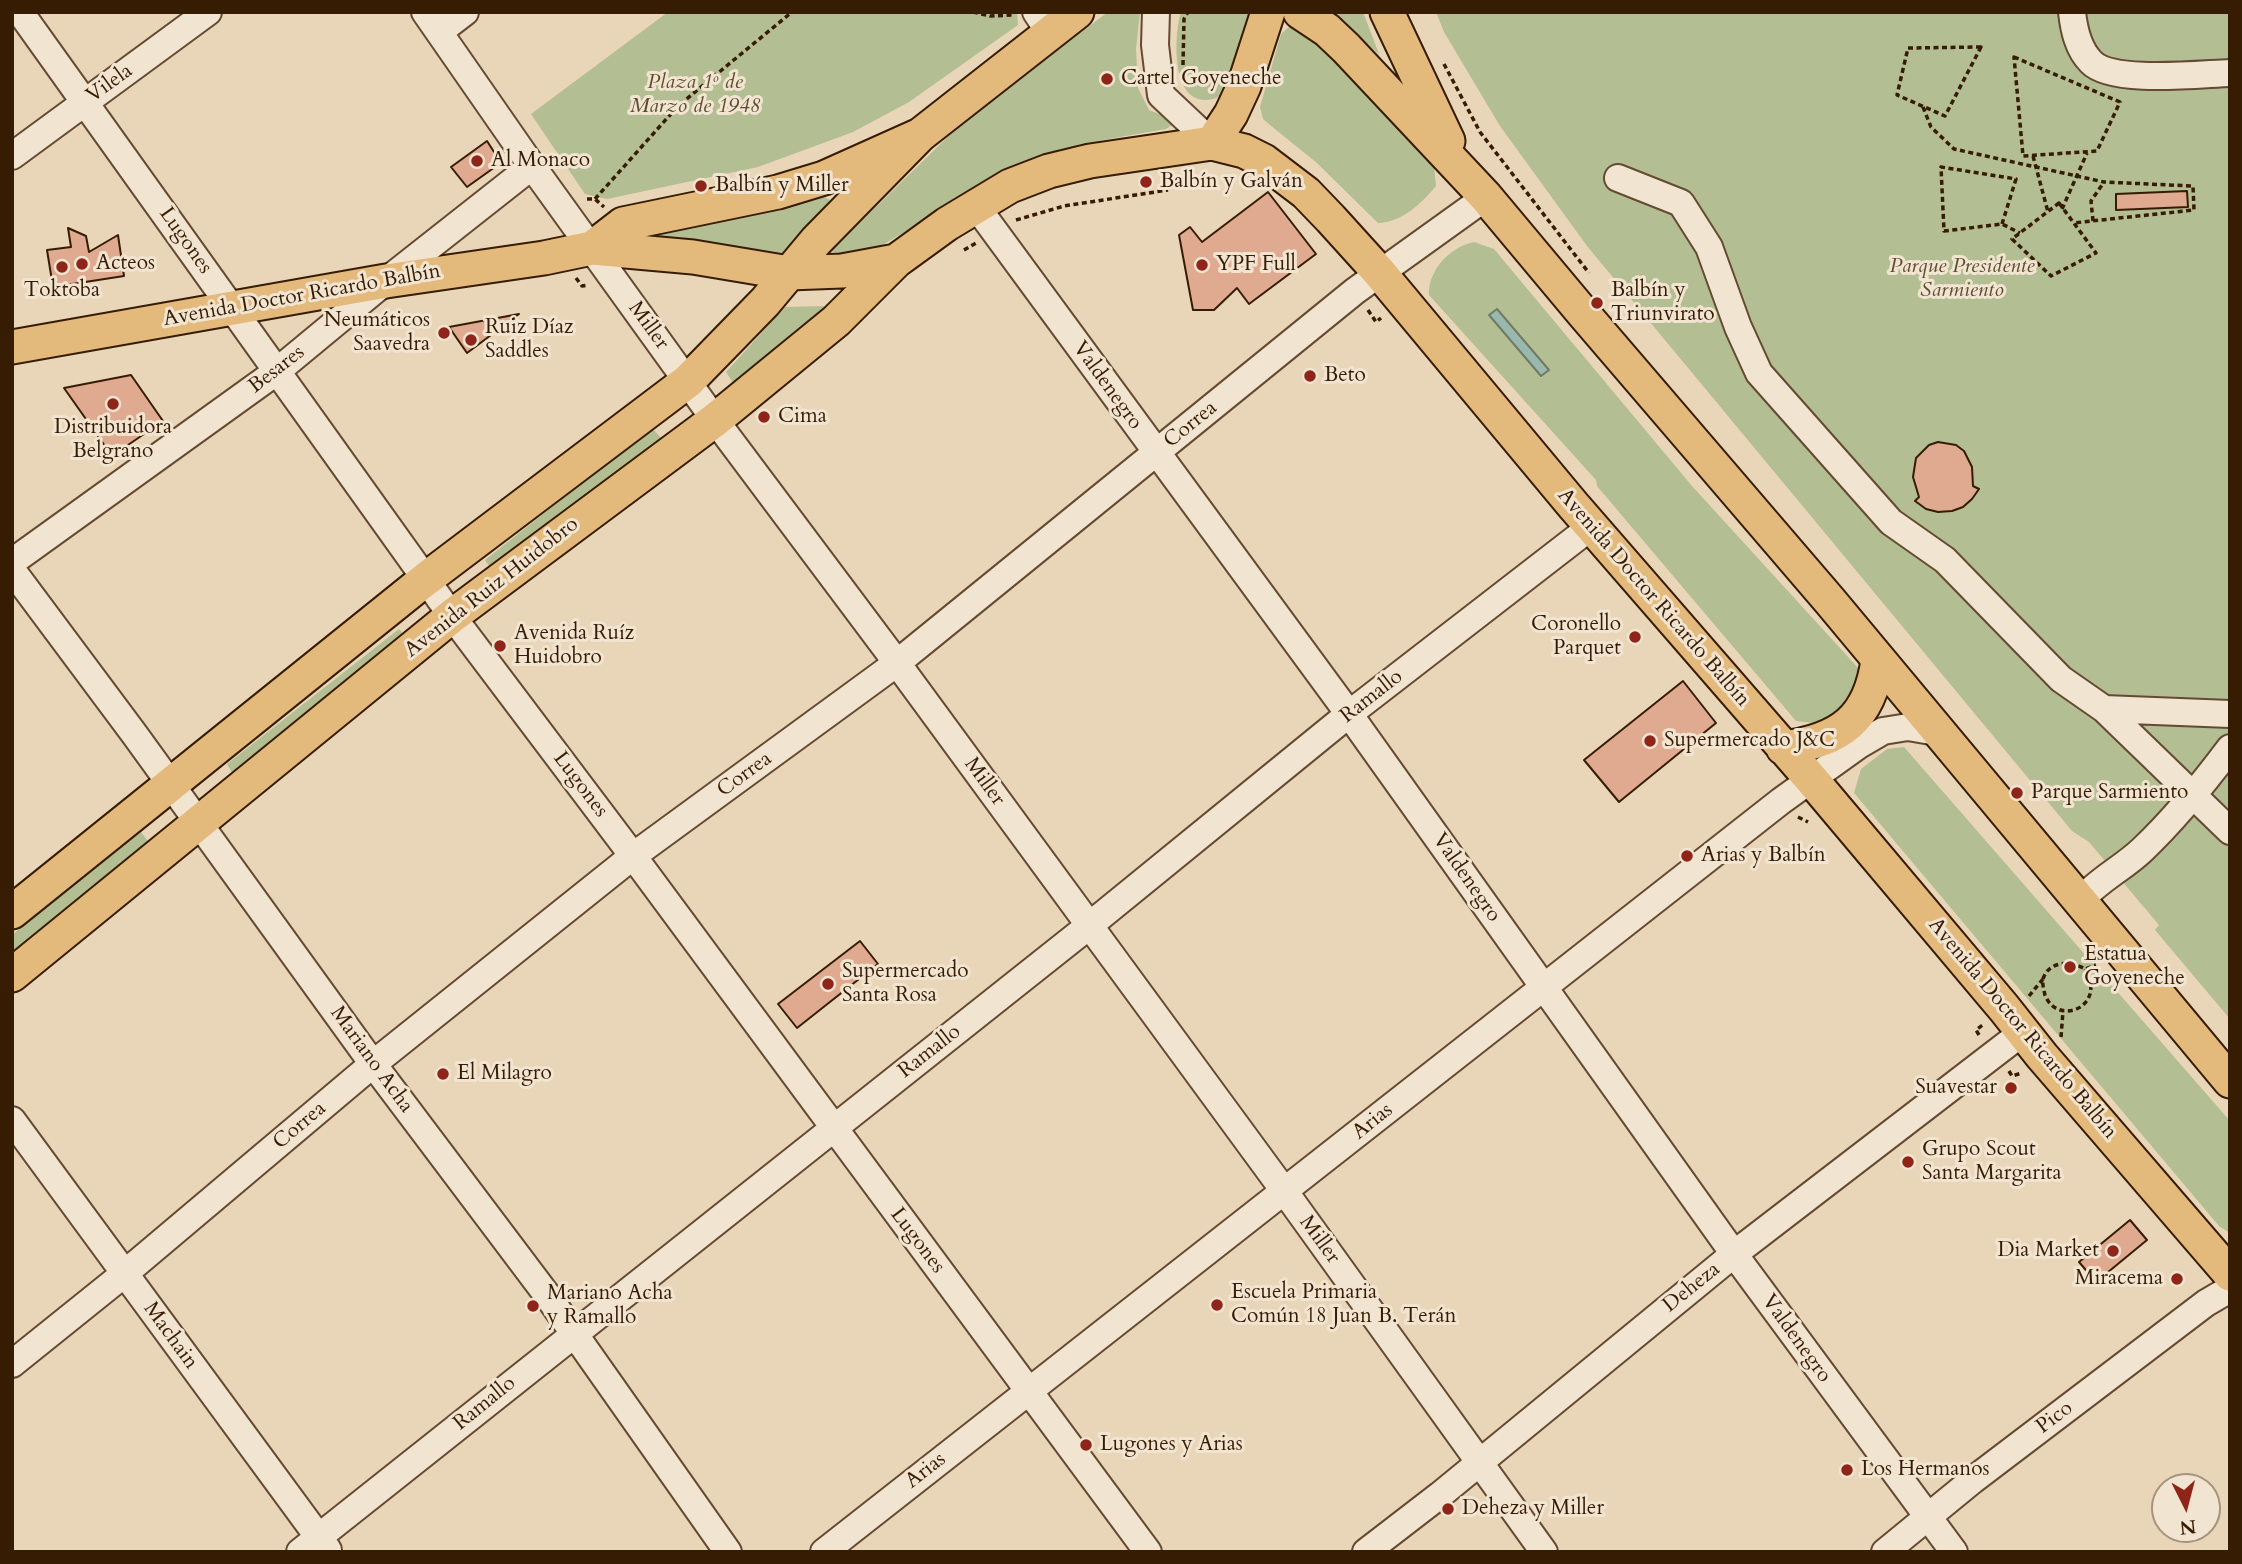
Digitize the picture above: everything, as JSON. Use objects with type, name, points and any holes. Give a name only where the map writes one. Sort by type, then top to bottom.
[{"type":"main road","name":"Avenida Doctor Ricardo Balbín","points":[[592,248],[623,224],[778,192],[824,178],[920,135],[1043,22],[1077,12]]},
{"type":"main road","points":[[1212,144],[1231,114],[1244,86],[1268,12]]},
{"type":"main road","points":[[1300,12],[1327,30],[1346,48],[1461,168],[2230,1081]]},
{"type":"main road","points":[[1387,12],[1461,168]]},
{"type":"main road","points":[[12,912],[426,579],[688,381],[765,302],[816,241],[920,135]]},
{"type":"main road","name":"Avenida Doctor Ricardo Balbín","points":[[986,219],[1010,186],[1049,171],[1090,161],[1212,144],[1244,151],[1279,170],[1331,219],[1379,272],[2023,1032],[2224,1258]]},
{"type":"main road","name":"Avenida Ruiz Huidobro","points":[[12,975],[452,616],[715,420],[836,321],[896,261],[986,219]]},
{"type":"main road","name":"Avenida Doctor Ricardo Balbín","points":[[12,346],[592,248],[692,257],[789,273],[842,271],[896,261]]},
{"type":"main road","points":[[1783,748],[1829,738],[1849,725],[1865,707],[1875,684],[1878,660]]},
{"type":"street","name":"Lugones","points":[[20,12],[452,616],[633,856],[1147,1552]]},
{"type":"street","name":"Vilela","points":[[12,156],[208,12]]},
{"type":"street","points":[[432,22],[465,12]]},
{"type":"street","points":[[1156,12],[1155,45],[1161,95],[1212,144]]},
{"type":"street","points":[[2072,12],[2080,49],[2093,64],[2110,72],[2130,75],[2230,73]]},
{"type":"street","name":"Miller","points":[[432,22],[715,420],[1090,925],[1544,1552]]},
{"type":"street","name":"Besares","points":[[12,562],[276,372],[532,166]]},
{"type":"street","points":[[1618,177],[1681,203],[1709,247],[1738,327],[1759,373],[1891,522],[1945,560],[2061,680],[2104,709],[2230,831]]},
{"type":"street","name":"Correa","points":[[12,1364],[124,1274],[373,1064],[633,856],[897,663],[1379,272],[1486,197]]},
{"type":"street","name":"Valdenegro","points":[[986,219],[1349,714],[1734,1254],[1954,1552]]},
{"type":"street","name":"Ramallo","points":[[315,1547],[524,1373],[576,1335],[1090,925],[1349,714],[1592,526]]},
{"type":"street","name":"Mariano Acha","points":[[12,570],[373,1064],[576,1335],[729,1552]]},
{"type":"street","points":[[2104,709],[2230,714]]},
{"type":"street","name":"Arias","points":[[824,1552],[1781,801],[1883,731],[1908,727],[1937,732]]},
{"type":"street","points":[[2080,901],[2094,885],[2141,852],[2194,796],[2230,748]]},
{"type":"street","name":"Deheza","points":[[1366,1552],[1734,1254],[2023,1032]]},
{"type":"street","name":"Machain","points":[[12,1120],[124,1274],[315,1547]]},
{"type":"street","name":"Pico","points":[[1885,1552],[2206,1303],[2230,1289]]},
{"type":"path","points":[[595,199],[678,106],[792,12]]},
{"type":"path","points":[[973,12],[990,16],[1010,16],[1018,12]]},
{"type":"path","points":[[1923,107],[1945,117],[1981,47],[1908,48],[1897,95],[1923,107],[1931,127],[1954,149],[2104,182],[2193,186],[2194,211],[2073,222]]},
{"type":"path","points":[[2014,57],[2120,102],[2097,151],[2033,156],[2023,156],[2014,57]]},
{"type":"path","points":[[2063,209],[2088,152]]},
{"type":"path","points":[[2033,156],[2048,212]]},
{"type":"path","points":[[2002,224],[2015,179],[1941,167],[1944,231],[2002,224],[2020,233]]},
{"type":"path","points":[[2093,221],[2091,201],[2104,182]]},
{"type":"path","points":[[964,250],[986,219],[1018,219],[1065,206],[1168,190]]},
{"type":"path","points":[[2059,203],[2063,209],[2096,253],[2052,276],[2012,239],[2059,203]]},
{"type":"path","points":[[2085,969],[2100,963],[2117,946]]},
{"type":"path","points":[[2065,963],[2076,964],[2085,969],[2092,980],[2090,999],[2073,1011],[2055,1008],[2044,991],[2043,979],[2048,972],[2065,963]]},
{"type":"green space","name":"Plaza 1º de Marzo de 1948","points":[[668,12],[1017,12],[1018,25],[909,102],[853,132],[758,167],[607,199],[585,194],[531,114]]},
{"type":"green space","points":[[1108,12],[1140,12],[1136,49],[1138,88],[1149,110],[1169,118],[1173,124],[1166,129],[1080,144],[992,179],[871,252],[845,256],[831,251],[968,117]]},
{"type":"green space","points":[[1181,12],[1248,12],[1250,16],[1231,79],[1220,96],[1205,100],[1194,97],[1186,89],[1181,78],[1177,50]]},
{"type":"green space","points":[[1326,12],[1363,12],[1379,54]]},
{"type":"green space","name":"Parque Presidente Sarmiento","points":[[1436,12],[2230,12],[2230,1019],[2155,930],[2159,925],[2089,842],[2072,831],[1587,246],[1500,126],[1444,32]]},
{"type":"green space","points":[[1289,27],[1298,27],[1349,69],[1434,166],[1436,186],[1403,216],[1378,223],[1317,163],[1263,119],[1260,107],[1281,34]]},
{"type":"green space","points":[[821,195],[830,200],[783,256],[630,234]]},
{"type":"green space","points":[[1474,242],[1494,249],[1692,486],[1860,670],[1859,694],[1821,724],[1796,721],[1597,486],[1596,480],[1429,295],[1432,277],[1442,261],[1457,249]]},
{"type":"green space","points":[[827,306],[830,313],[736,387],[726,372],[785,307]]},
{"type":"green space","points":[[652,428],[663,440],[493,572],[485,560]]},
{"type":"green space","points":[[399,629],[408,640],[235,778],[227,764]]},
{"type":"green space","points":[[1904,747],[2230,1121],[2230,1233],[2219,1226],[1854,793],[1861,769],[1887,749]]},
{"type":"green space","points":[[141,832],[150,844],[12,955],[12,935]]},
{"type":"shaded area","points":[[1497,309],[1549,370],[1541,376],[1489,315]]},
{"type":"building","name":"Al Monaco","points":[[487,141],[496,155],[495,167],[467,187],[451,167]]},
{"type":"building","points":[[2187,191],[2188,207],[2116,210],[2116,194]]},
{"type":"building","points":[[1268,192],[1316,254],[1249,304],[1237,288],[1214,310],[1193,310],[1179,235],[1190,227],[1202,242]]},
{"type":"building","points":[[68,228],[86,236],[89,252],[118,235],[124,276],[53,287],[47,250],[71,247]]},
{"type":"building","name":"Ruiz Díaz Saddles","points":[[519,314],[467,353],[449,327]]},
{"type":"building","name":"Distribuidora Belgrano","points":[[131,375],[163,421],[112,456],[64,388]]},
{"type":"building","points":[[1938,442],[1956,445],[1964,451],[1972,467],[1973,486],[1979,489],[1963,507],[1952,511],[1926,509],[1915,501],[1919,497],[1913,477],[1916,458],[1929,445]]},
{"type":"building","name":"Supermercado J&C","points":[[1683,681],[1716,723],[1619,802],[1584,760]]},
{"type":"building","name":"Supermercado Santa Rosa","points":[[860,941],[878,964],[797,1028],[778,1004]]},
{"type":"building","name":"Dia Market","points":[[2130,1220],[2147,1240],[2096,1282],[2079,1262]]},
{"type":"place","name":"Cartel Goyeneche","points":[[1107,79]]},
{"type":"place","name":"Al Monaco","points":[[477,161]]},
{"type":"place","name":"Balbín y Galván","points":[[1146,182]]},
{"type":"place","name":"Balbín y Miller","points":[[701,186]]},
{"type":"place","name":"Acteos","points":[[82,264]]},
{"type":"place","name":"YPF Full","points":[[1202,265]]},
{"type":"place","name":"Toktoba","points":[[62,267]]},
{"type":"place","name":"Balbín y Triunvirato","points":[[1597,303]]},
{"type":"place","name":"Neumáticos Saavedra","points":[[444,333]]},
{"type":"place","name":"Ruiz Díaz Saddles","points":[[471,340]]},
{"type":"place","name":"Beto","points":[[1310,376]]},
{"type":"place","name":"Distribuidora Belgrano","points":[[113,404]]},
{"type":"place","name":"Cima","points":[[764,417]]},
{"type":"place","name":"Coronello Parquet","points":[[1635,637]]},
{"type":"place","name":"Avenida Ruíz Huidobro","points":[[500,646]]},
{"type":"place","name":"Supermercado J&C","points":[[1650,741]]},
{"type":"place","name":"Parque Sarmiento","points":[[2017,793]]},
{"type":"place","name":"Arias y Balbín","points":[[1687,856]]},
{"type":"place","name":"Estatua Goyeneche","points":[[2070,967]]},
{"type":"place","name":"Supermercado Santa Rosa","points":[[828,984]]},
{"type":"place","name":"El Milagro","points":[[443,1074]]},
{"type":"place","name":"Suavestar","points":[[2011,1088]]},
{"type":"place","name":"Grupo Scout Santa Margarita","points":[[1908,1162]]},
{"type":"place","name":"Dia Market","points":[[2113,1251]]},
{"type":"place","name":"Miracema","points":[[2177,1279]]},
{"type":"place","name":"Escuela Primaria Común 18 Juan B. Terán","points":[[1217,1305]]},
{"type":"place","name":"Mariano Acha y Ramallo","points":[[533,1306]]},
{"type":"place","name":"Lugones y Arias","points":[[1086,1445]]},
{"type":"place","name":"Los Hermanos","points":[[1847,1470]]},
{"type":"place","name":"Deheza y Miller","points":[[1448,1509]]}]
